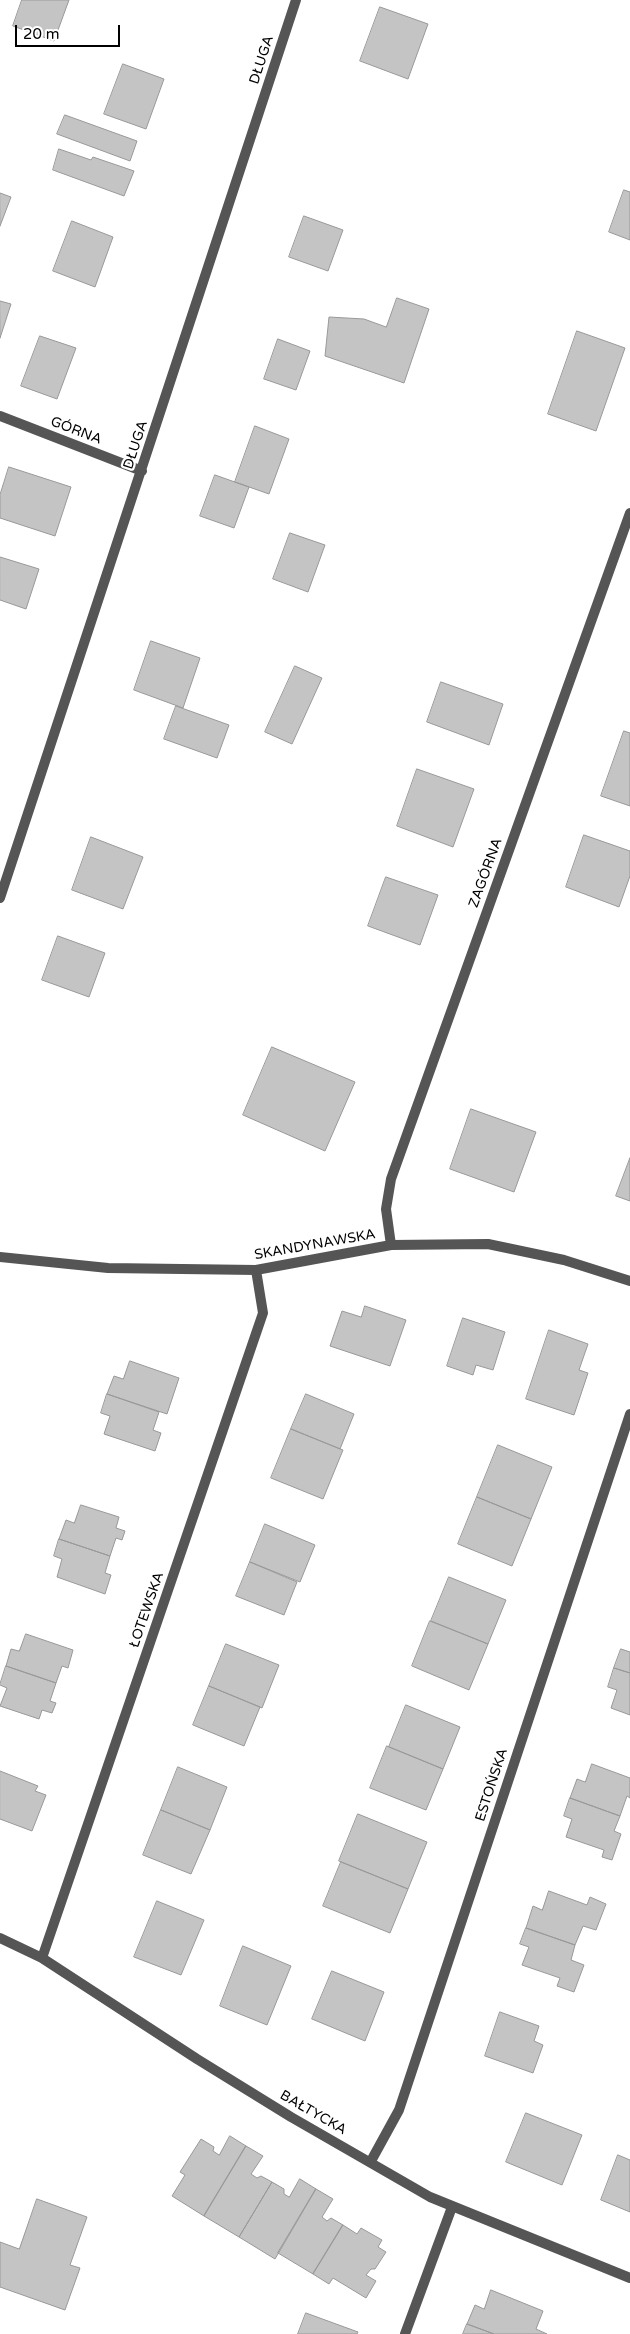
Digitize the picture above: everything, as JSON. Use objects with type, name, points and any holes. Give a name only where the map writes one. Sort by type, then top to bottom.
[{"type":"street","name":"DŁUGA","points":[[0,898],[142,472],[296,0]]},
{"type":"street","name":"GÓRNA","points":[[0,416],[142,472]]},
{"type":"street","name":"ZAGÓRNA","points":[[391,1245],[386,1210],[391,1179],[630,513]]},
{"type":"street","name":"SKANDYNAWSKA","points":[[0,1257],[108,1268],[256,1270],[391,1245],[488,1244],[564,1260],[630,1281]]},
{"type":"street","name":"ŁOTEWSKA","points":[[42,1958],[263,1313],[256,1270]]},
{"type":"street","name":"ESTOŃSKA","points":[[371,2162],[399,2110],[630,1414]]},
{"type":"street","name":"BAŁTYCKA","points":[[0,1938],[42,1958],[197,2059],[291,2117],[430,2197],[630,2278]]},
{"type":"street","points":[[405,2334],[452,2207]]},
{"type":"building","points":[[22,0],[69,0],[54,41],[13,26]]},
{"type":"building","points":[[380,7],[428,24],[408,79],[360,61]]},
{"type":"building","points":[[123,64],[164,79],[146,129],[104,114]]},
{"type":"building","points":[[65,115],[137,141],[130,161],[57,134]]},
{"type":"building","points":[[59,149],[91,160],[93,157],[134,171],[124,196],[53,170]]},
{"type":"building","points":[[624,190],[630,192],[630,240],[609,232]]},
{"type":"building","points":[[0,193],[11,197],[0,226]]},
{"type":"building","points":[[304,216],[343,230],[328,271],[289,257]]},
{"type":"building","points":[[72,221],[113,237],[95,287],[53,271]]},
{"type":"building","points":[[397,298],[429,309],[404,383],[325,356],[329,317],[364,319],[386,327]]},
{"type":"building","points":[[0,301],[11,304],[0,338]]},
{"type":"building","points":[[577,331],[625,348],[596,431],[548,414]]},
{"type":"building","points":[[40,336],[76,348],[57,399],[21,386]]},
{"type":"building","points":[[278,339],[310,351],[296,390],[264,379]]},
{"type":"building","points":[[255,426],[289,439],[269,494],[235,482]]},
{"type":"building","points":[[9,467],[71,487],[55,536],[0,518],[0,495]]},
{"type":"building","points":[[215,475],[249,487],[234,528],[200,516]]},
{"type":"building","points":[[290,533],[325,545],[308,592],[273,579]]},
{"type":"building","points":[[0,557],[39,569],[26,609],[0,600]]},
{"type":"building","points":[[151,641],[200,658],[183,708],[134,690]]},
{"type":"building","points":[[295,666],[322,678],[292,744],[265,732]]},
{"type":"building","points":[[441,682],[503,704],[489,745],[427,722]]},
{"type":"building","points":[[176,706],[229,725],[217,758],[164,739]]},
{"type":"building","points":[[624,731],[630,733],[630,806],[601,796]]},
{"type":"building","points":[[417,769],[474,789],[453,847],[397,826]]},
{"type":"building","points":[[584,835],[630,851],[630,876],[619,907],[566,887]]},
{"type":"building","points":[[91,837],[143,857],[123,909],[72,890]]},
{"type":"building","points":[[386,877],[438,895],[420,945],[368,926]]},
{"type":"building","points":[[58,936],[105,953],[89,997],[42,980]]},
{"type":"building","points":[[272,1047],[355,1082],[325,1151],[243,1115]]},
{"type":"building","points":[[471,1109],[536,1132],[514,1192],[450,1169]]},
{"type":"building","points":[[630,1158],[630,1201],[616,1196]]},
{"type":"building","points":[[365,1306],[406,1320],[390,1366],[330,1346],[342,1311],[361,1317]]},
{"type":"building","points":[[463,1318],[505,1332],[493,1370],[476,1365],[473,1375],[447,1366]]},
{"type":"building","points":[[549,1330],[588,1344],[579,1370],[588,1373],[574,1415],[526,1399]]},
{"type":"building","points":[[130,1361],[179,1378],[167,1414],[107,1394],[114,1376],[123,1379]]},
{"type":"building","points":[[107,1394],[159,1412],[153,1430],[161,1433],[155,1451],[104,1434],[110,1416],[101,1413]]},
{"type":"building","points":[[306,1394],[354,1414],[340,1449],[291,1429]]},
{"type":"building","points":[[291,1429],[343,1450],[323,1499],[271,1478]]},
{"type":"building","points":[[498,1445],[552,1467],[531,1519],[477,1497]]},
{"type":"building","points":[[477,1497],[531,1519],[512,1566],[458,1544]]},
{"type":"building","points":[[81,1505],[119,1517],[116,1528],[125,1531],[122,1540],[116,1538],[110,1556],[59,1539],[66,1520],[74,1523]]},
{"type":"building","points":[[265,1524],[315,1545],[300,1582],[250,1562]]},
{"type":"building","points":[[59,1539],[110,1556],[105,1573],[111,1575],[105,1594],[57,1577],[62,1559],[54,1556]]},
{"type":"building","points":[[250,1562],[297,1582],[284,1615],[236,1596]]},
{"type":"building","points":[[449,1577],[506,1600],[488,1644],[431,1621]]},
{"type":"building","points":[[430,1621],[488,1644],[469,1690],[412,1666]]},
{"type":"building","points":[[26,1634],[73,1650],[68,1668],[62,1666],[56,1683],[6,1666],[11,1649],[19,1651]]},
{"type":"building","points":[[226,1644],[279,1665],[262,1708],[209,1686]]},
{"type":"building","points":[[621,1649],[630,1652],[630,1673],[614,1668]]},
{"type":"building","points":[[6,1666],[56,1683],[50,1701],[56,1703],[52,1713],[42,1710],[39,1719],[0,1706],[7,1688],[0,1685]]},
{"type":"building","points":[[614,1668],[630,1673],[630,1715],[611,1708],[617,1690],[608,1687]]},
{"type":"building","points":[[209,1686],[260,1707],[244,1746],[193,1725]]},
{"type":"building","points":[[406,1705],[460,1727],[443,1769],[389,1747]]},
{"type":"building","points":[[387,1746],[443,1769],[426,1810],[370,1788]]},
{"type":"building","points":[[592,1764],[630,1778],[630,1798],[627,1796],[620,1816],[570,1798],[577,1779],[585,1782]]},
{"type":"building","points":[[178,1767],[227,1787],[210,1830],[161,1810]]},
{"type":"building","points":[[0,1771],[38,1786],[35,1791],[46,1795],[32,1831],[0,1819]]},
{"type":"building","points":[[570,1798],[620,1816],[614,1831],[621,1834],[612,1860],[602,1857],[604,1850],[566,1837],[572,1819],[564,1816]]},
{"type":"building","points":[[161,1810],[210,1830],[191,1874],[143,1855]]},
{"type":"building","points":[[358,1814],[427,1842],[408,1889],[339,1861]]},
{"type":"building","points":[[341,1862],[408,1889],[390,1933],[323,1906]]},
{"type":"building","points":[[549,1891],[587,1905],[590,1897],[606,1904],[596,1930],[583,1926],[575,1945],[526,1928],[533,1906],[542,1910]]},
{"type":"building","points":[[157,1901],[204,1920],[181,1975],[134,1957]]},
{"type":"building","points":[[526,1928],[575,1945],[571,1960],[584,1965],[574,1992],[557,1986],[560,1978],[522,1965],[529,1947],[520,1944]]},
{"type":"building","points":[[243,1946],[291,1966],[267,2025],[220,2006]]},
{"type":"building","points":[[332,1971],[384,1992],[365,2041],[312,2019]]},
{"type":"building","points":[[500,2012],[539,2026],[534,2041],[543,2045],[533,2073],[485,2056]]},
{"type":"building","points":[[526,2113],[582,2135],[562,2185],[506,2162]]},
{"type":"building","points":[[230,2136],[246,2146],[204,2216],[172,2196],[185,2175],[180,2172],[201,2139],[214,2147],[213,2151],[219,2155]]},
{"type":"building","points":[[246,2146],[263,2156],[251,2174],[257,2178],[261,2176],[272,2182],[239,2237],[204,2216]]},
{"type":"building","points":[[618,2155],[630,2160],[630,2212],[601,2200]]},
{"type":"building","points":[[300,2179],[316,2189],[275,2259],[239,2237],[272,2182],[284,2189],[284,2194],[289,2197]]},
{"type":"building","points":[[316,2189],[333,2199],[322,2217],[327,2221],[331,2218],[343,2225],[313,2274],[278,2253]]},
{"type":"building","points":[[37,2199],[87,2217],[70,2265],[80,2268],[65,2310],[0,2287],[0,2242],[19,2249]]},
{"type":"building","points":[[343,2225],[357,2234],[361,2228],[382,2240],[378,2247],[386,2252],[375,2269],[371,2269],[366,2275],[376,2281],[366,2298],[333,2278],[329,2284],[313,2274]]},
{"type":"building","points":[[491,2290],[543,2311],[536,2329],[547,2334],[494,2334],[467,2324],[475,2305],[484,2309]]},
{"type":"building","points":[[306,2313],[358,2332],[357,2334],[298,2334]]},
{"type":"building","points":[[467,2324],[494,2334],[463,2334]]}]
